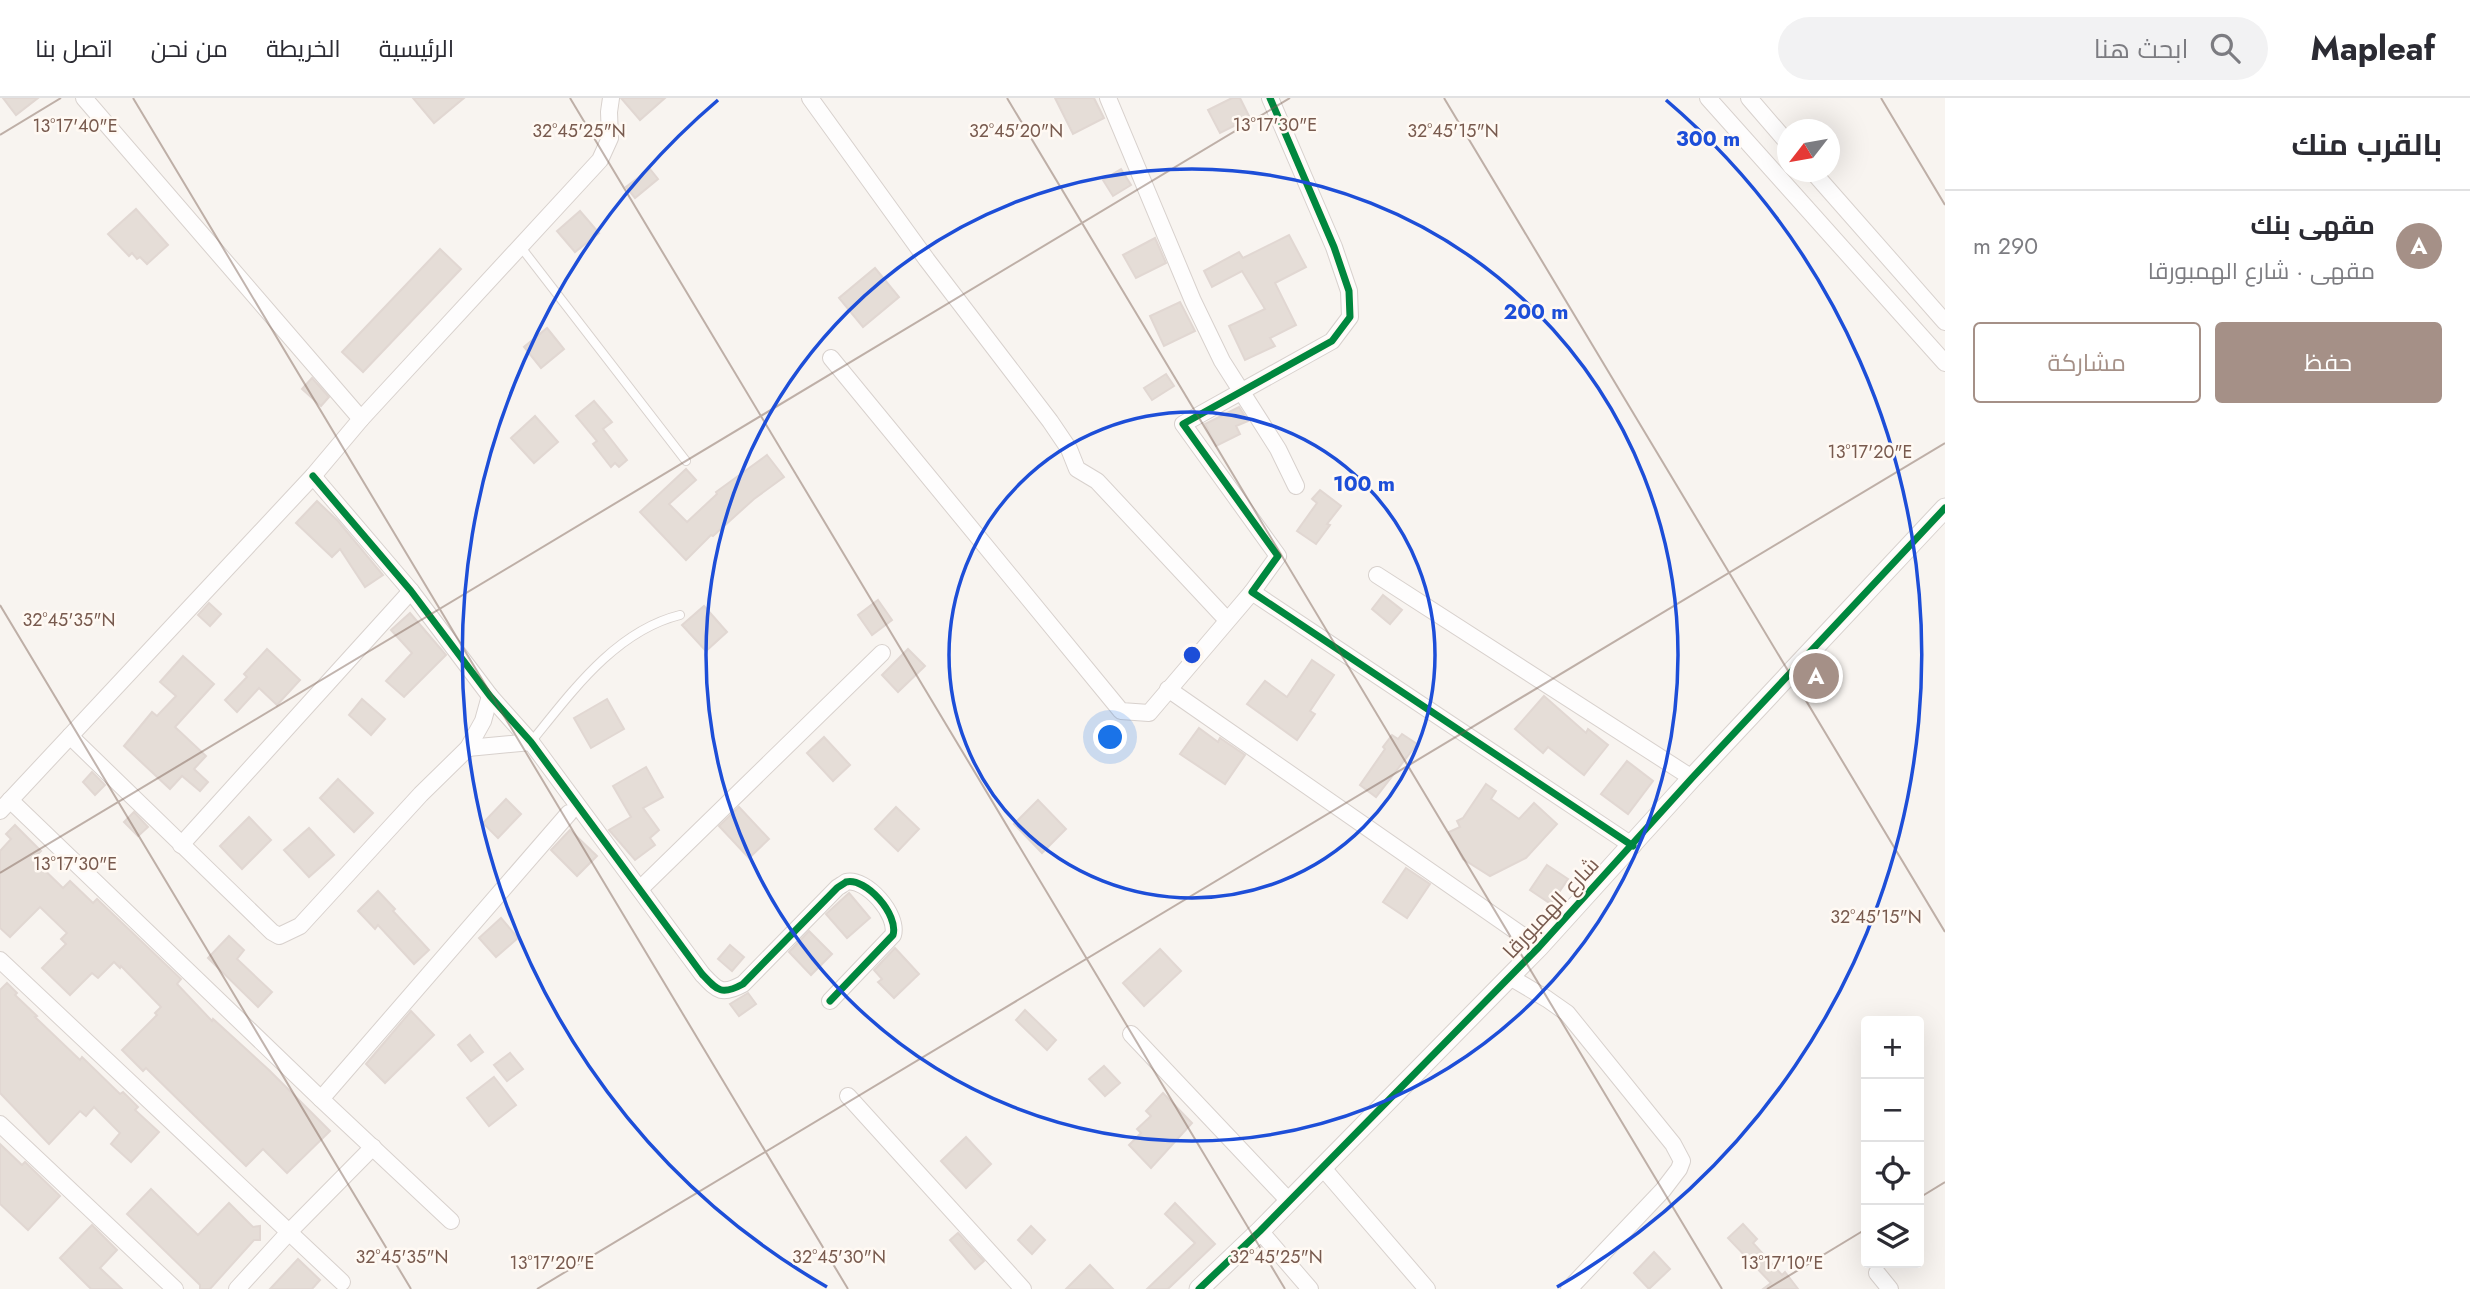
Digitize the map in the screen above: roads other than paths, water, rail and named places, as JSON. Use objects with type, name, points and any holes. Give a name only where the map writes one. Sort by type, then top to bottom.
[{"type":"street","points":[[84,98],[361,419]]},
{"type":"street","points":[[451,1221],[5,805],[313,476],[361,419],[600,160],[610,138],[611,98]]},
{"type":"street","points":[[810,98],[927,260],[1050,421],[1069,449],[1077,469],[1097,481],[1227,620]]},
{"type":"street","points":[[1108,98],[1193,301],[1240,392],[1278,449],[1296,486]]},
{"type":"street","points":[[831,358],[1121,712],[1149,713],[1252,592],[1278,556],[1183,424],[1332,341],[1350,317],[1349,291],[1334,247],[1270,98]]},
{"type":"street","points":[[1708,98],[1945,363]]},
{"type":"street","points":[[1749,98],[1777,130]]},
{"type":"street","points":[[1822,182],[1945,322]]},
{"type":"street","points":[[313,476],[411,591],[490,696],[531,742],[702,974],[716,988],[732,991],[743,984],[846,882],[863,887],[877,897],[892,916],[895,929],[893,935],[830,1002]]},
{"type":"street","name":"شارع الهمبورقا","points":[[1199,1289],[1260,1231],[1539,947],[1692,778],[1945,508]]},
{"type":"street","points":[[1377,575],[1692,778]]},
{"type":"street","points":[[181,845],[411,591]]},
{"type":"street","points":[[1252,592],[1633,846]]},
{"type":"street","points":[[639,889],[882,653]]},
{"type":"street","points":[[1168,689],[1539,947]]},
{"type":"street","points":[[70,736],[279,936],[300,926],[421,794],[468,748],[483,721],[490,696]]},
{"type":"street","points":[[468,748],[531,742]]},
{"type":"street","points":[[321,1099],[569,813]]},
{"type":"street","points":[[0,960],[342,1282]]},
{"type":"street","points":[[1510,977],[1547,999],[1573,1020],[1674,1144],[1682,1161],[1663,1190],[1569,1289]]},
{"type":"street","points":[[1131,1034],[1288,1200]]},
{"type":"street","points":[[848,1096],[1023,1289]]},
{"type":"street","points":[[0,1124],[175,1289]]},
{"type":"street","points":[[237,1289],[373,1147]]},
{"type":"street","points":[[1322,1167],[1427,1289]]},
{"type":"street","points":[[1260,1231],[1310,1289]]},
{"type":"street","points":[[1877,1272],[1890,1289]]},
{"type":"lane","points":[[520,246],[686,461]]},
{"type":"lane","points":[[531,742],[583,678],[641,632],[660,620],[680,615]]},
{"type":"place","name":"مقهى بنك","points":[[1816,676]]}]
